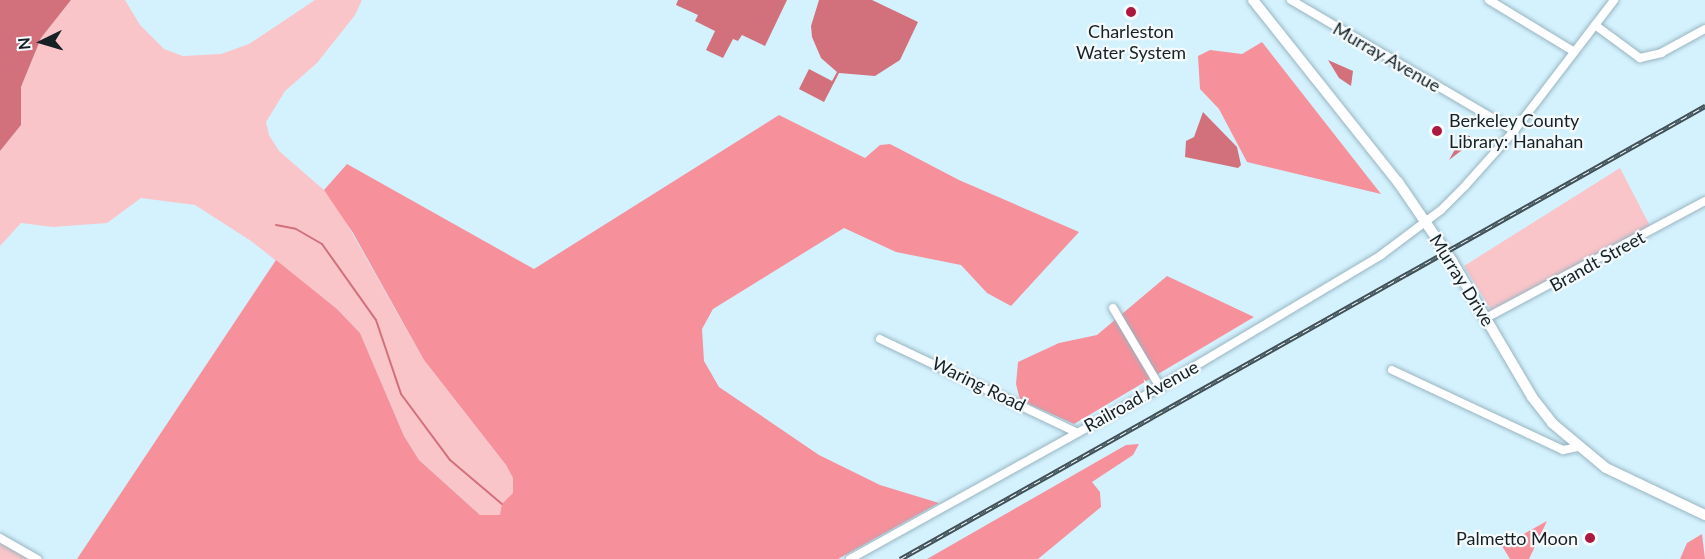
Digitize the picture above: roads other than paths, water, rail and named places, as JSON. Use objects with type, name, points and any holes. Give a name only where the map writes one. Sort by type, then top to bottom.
[{"type":"street","name":"Murray Drive","points":[[1253,0],[1398,182],[1486,318],[1532,397],[1578,447],[1606,468],[1705,515]]},
{"type":"street","name":"Murray Avenue","points":[[1291,0],[1514,131]]},
{"type":"street","points":[[1489,0],[1573,51]]},
{"type":"street","name":"Railroad Avenue","points":[[850,559],[1160,387],[1318,295],[1425,222],[1465,186],[1514,131],[1614,0]]},
{"type":"street","points":[[1595,25],[1640,58],[1661,53],[1705,29]]},
{"type":"street","name":"Brandt Street","points":[[1486,318],[1705,201]]},
{"type":"street","points":[[1113,308],[1160,387]]},
{"type":"street","name":"Waring Road","points":[[880,339],[1076,432]]},
{"type":"street","points":[[1392,370],[1563,450],[1578,447]]},
{"type":"street","points":[[0,538],[37,559]]},
{"type":"waterway","points":[[276,225],[296,229],[322,244],[376,320],[401,394],[450,460],[502,504]]},
{"type":"railway","points":[[900,559],[1705,106]]},
{"type":"place","name":"Charleston Water System","points":[[1131,12]]},
{"type":"place","name":"Berkeley County Library: Hanahan","points":[[1437,131]]},
{"type":"place","name":"Palmetto Moon","points":[[1590,538]]}]
